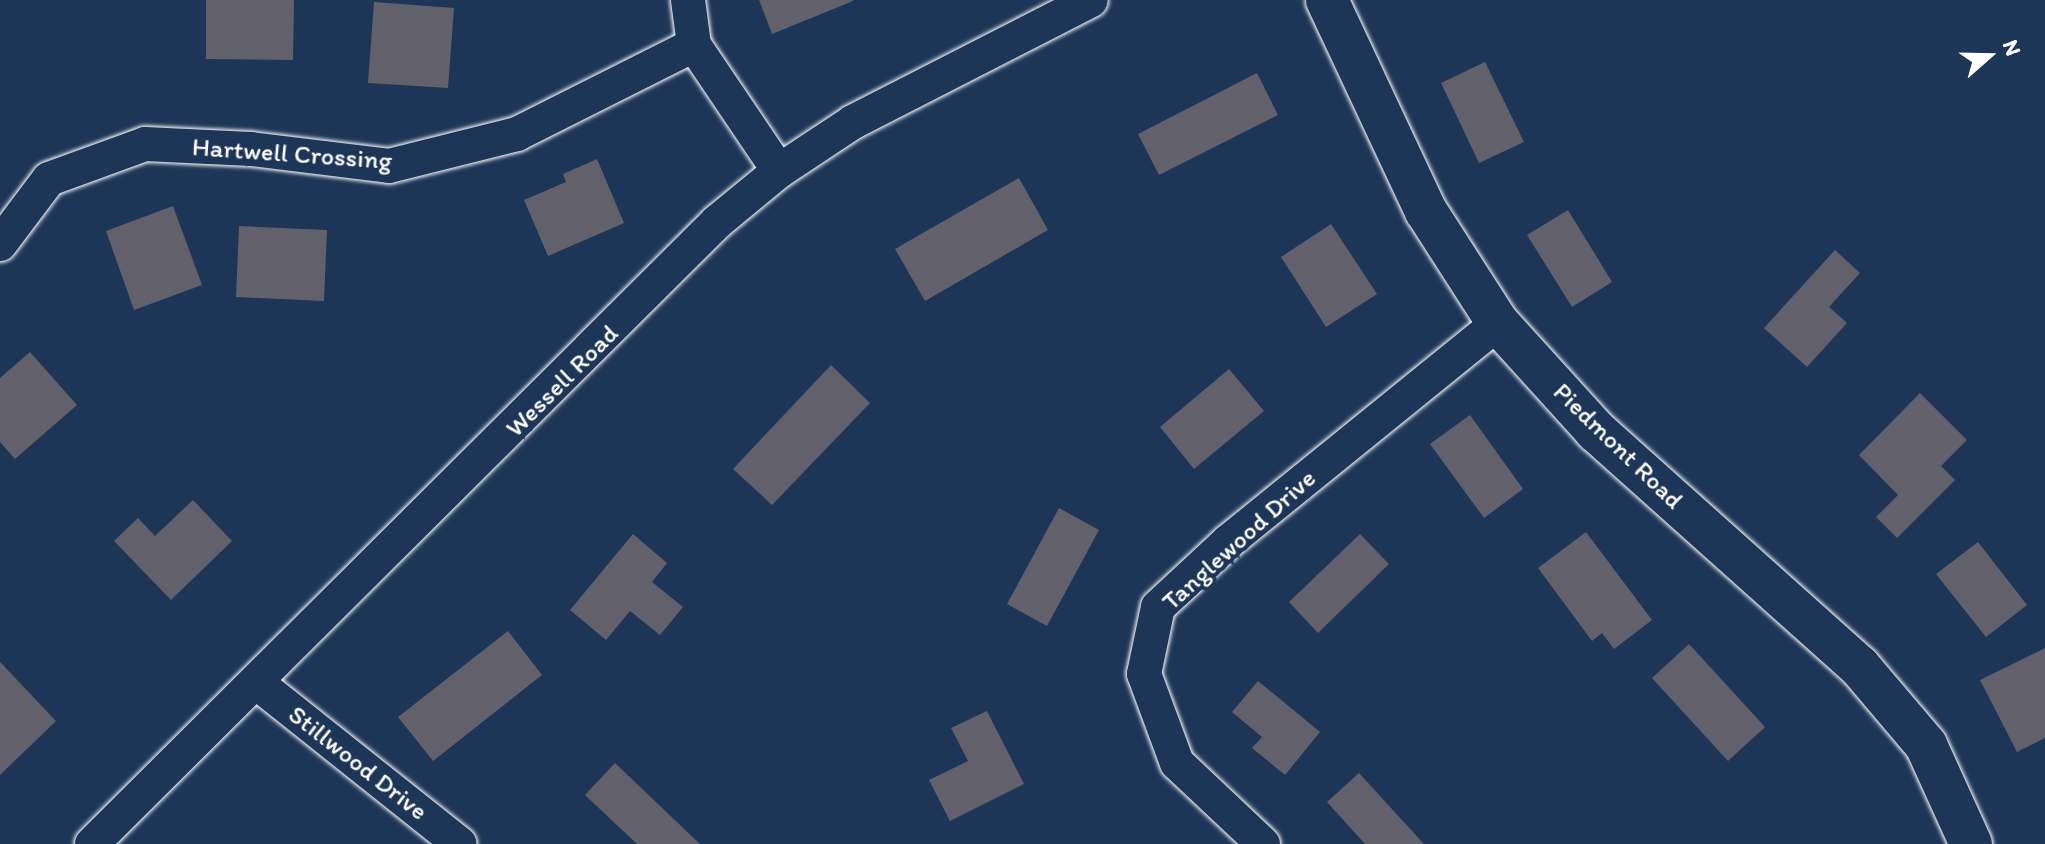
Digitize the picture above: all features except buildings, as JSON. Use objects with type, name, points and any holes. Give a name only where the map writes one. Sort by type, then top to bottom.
[{"type":"street","points":[[688,0],[694,45],[779,171]]},
{"type":"street","name":"Wessell Road","points":[[92,844],[717,222],[779,171],[853,122],[1091,0]]},
{"type":"street","name":"Piedmont Road","points":[[1327,0],[1426,211],[1498,323],[1596,431],[1859,666],[1926,745],[1971,844]]},
{"type":"street","name":"Hartwell Crossing","points":[[0,244],[49,179],[145,144],[251,149],[389,166],[517,134],[694,45]]},
{"type":"street","name":"Tanglewood Drive","points":[[1263,844],[1177,763],[1144,674],[1158,607],[1229,541],[1498,323]]},
{"type":"street","name":"Stillwood Drive","points":[[256,682],[460,844]]}]
